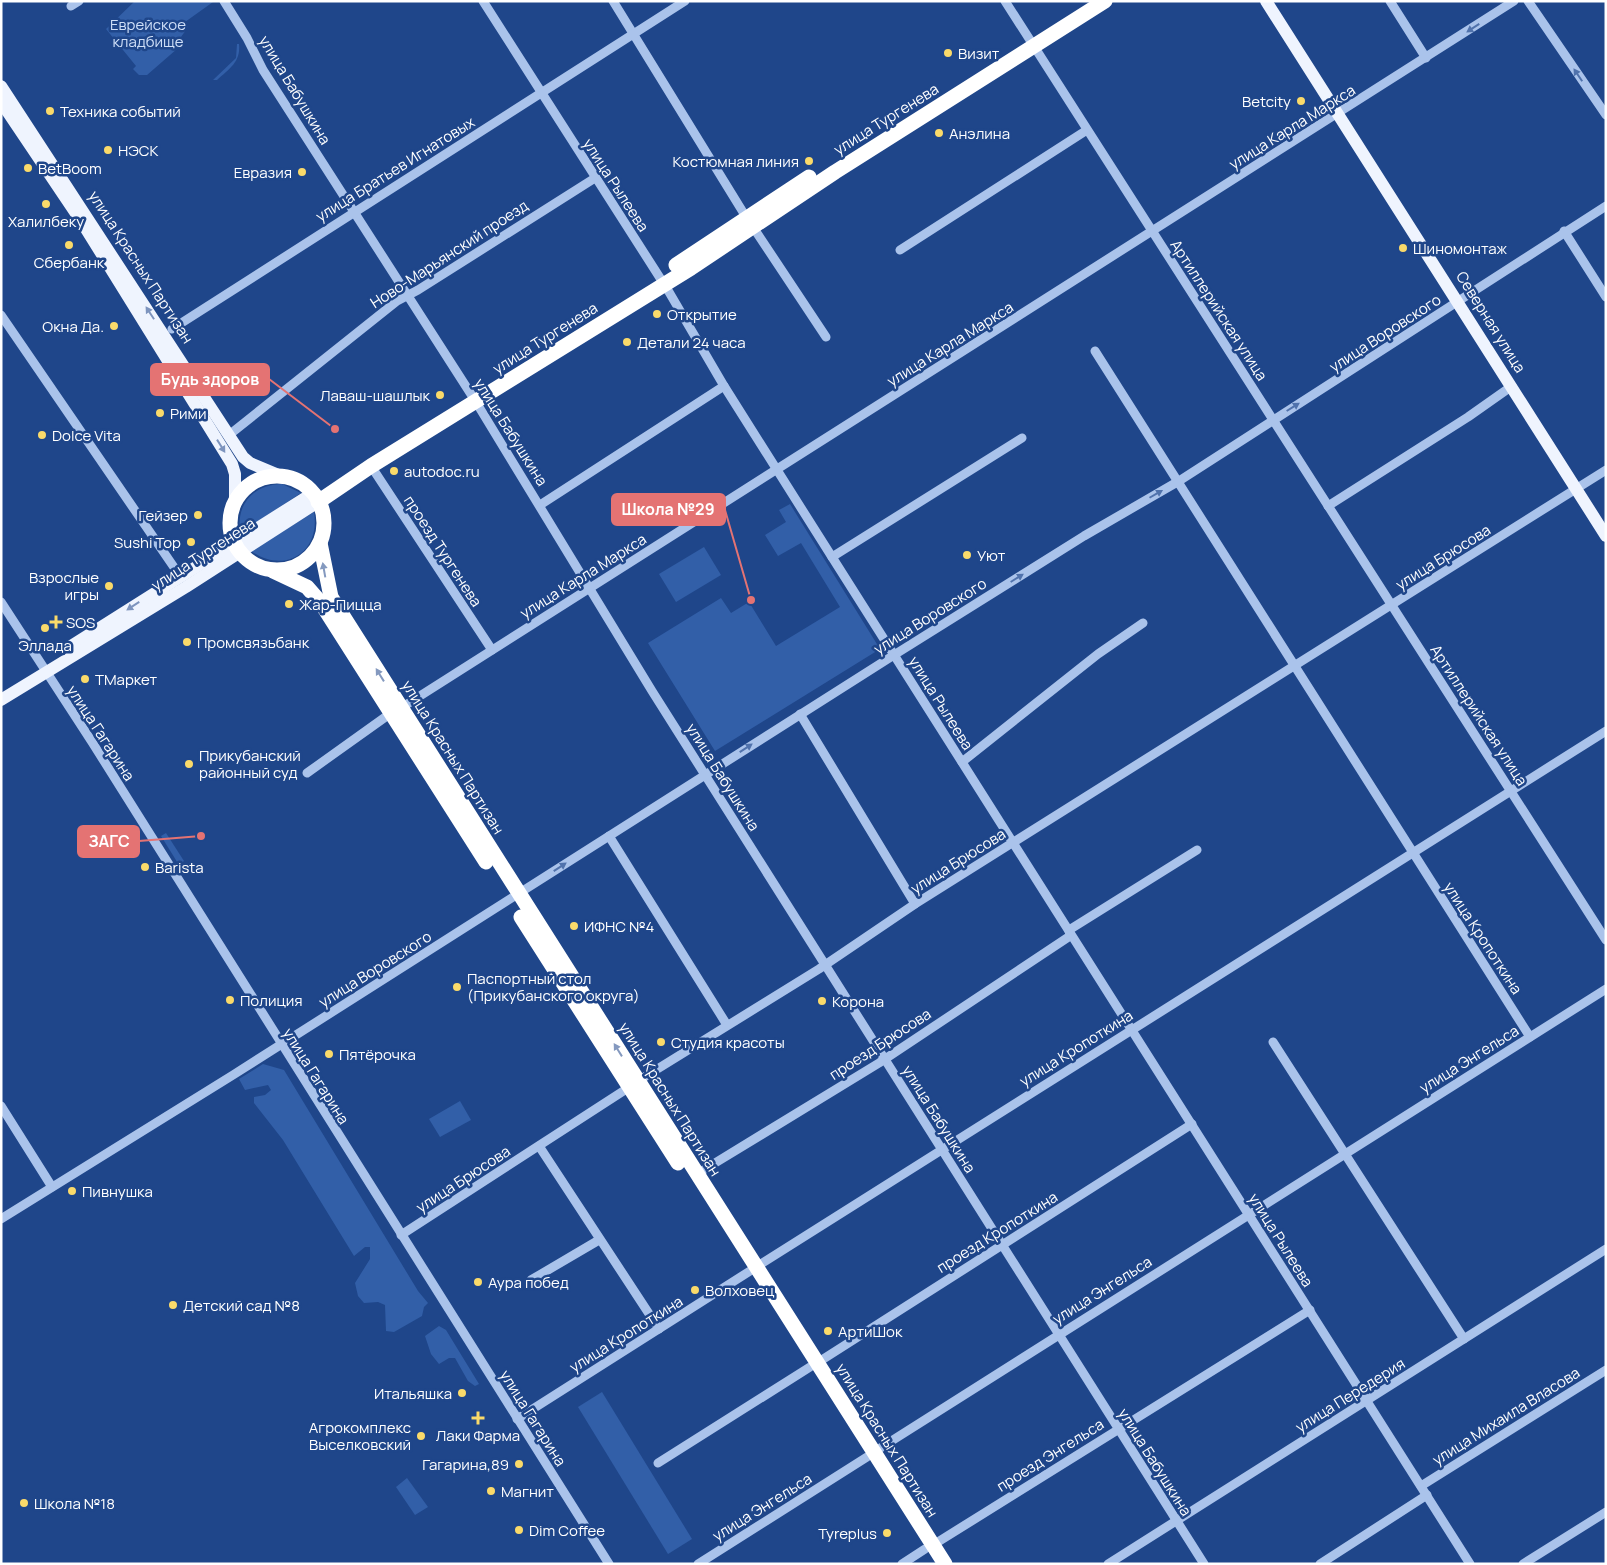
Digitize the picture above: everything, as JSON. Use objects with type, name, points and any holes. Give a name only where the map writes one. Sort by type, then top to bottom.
[{"type":"highway","name":"улица Тургенева","points":[[1032,43],[1087,1]]},
{"type":"highway","name":"улица Тургенева","points":[[316,497],[661,281],[750,222],[835,172],[1032,43],[1105,1]]},
{"type":"highway","name":"улица Тургенева","points":[[316,497],[371,466],[473,397]]},
{"type":"highway","points":[[236,548],[229,522],[235,502],[244,489],[258,480],[281,476],[296,481],[316,497]]},
{"type":"highway","name":"улица Красных Партизан","points":[[316,497],[324,522],[320,543],[331,597],[396,711]]},
{"type":"highway","points":[[273,571],[296,567],[305,561],[320,543]]},
{"type":"highway","name":"улица Красных Партизан","points":[[236,548],[248,561],[308,587],[321,603],[396,711],[929,1547],[945,1564]]},
{"type":"highway","name":"улица Красных Партизан","points":[[633,1084],[697,1174],[753,1269]]},
{"type":"highway","name":"улица Красных Партизан","points":[[929,1547],[934,1564]]},
{"type":"main road","name":"Северная улица","points":[[1266,1],[1606,536]]},
{"type":"main road","name":"улица Красных Партизан","points":[[1,86],[242,457],[250,463],[281,476]]},
{"type":"main road","name":"улица Красных Партизан","points":[[1,102],[79,218],[232,464],[235,474],[235,502]]},
{"type":"main road","name":"улица Тургенева","points":[[1,690],[43,669],[186,587],[236,548],[316,497]]},
{"type":"main road","name":"улица Тургенева","points":[[1,700],[43,669],[180,576],[236,548]]},
{"type":"street","name":"улица Бабушкина","points":[[224,1],[247,38],[263,70],[355,210],[473,397],[705,775],[1204,1564]]},
{"type":"street","name":"улица Рылеева","points":[[483,1],[661,281],[724,386],[832,558],[1470,1564]]},
{"type":"street","points":[[613,1],[750,222],[826,337]]},
{"type":"street","name":"улица Братьев Игнатовых","points":[[172,329],[355,210],[686,1]]},
{"type":"street","name":"Артиллерийская улица","points":[[1005,1],[1606,940]]},
{"type":"street","points":[[1390,1],[1426,58]]},
{"type":"street","name":"улица Карла Маркса","points":[[307,773],[396,711],[1514,1]]},
{"type":"street","points":[[1528,1],[1606,115]]},
{"type":"street","points":[[900,250],[1087,130]]},
{"type":"street","name":"Ново-Марьянский проезд","points":[[229,435],[396,301],[409,295],[595,178]]},
{"type":"street","name":"улица Воровского","points":[[1,1219],[1084,536],[1179,482],[1458,302],[1564,231],[1606,206]]},
{"type":"street","points":[[1564,231],[1606,298]]},
{"type":"street","points":[[1,315],[180,576]]},
{"type":"street","points":[[1095,351],[1413,854]]},
{"type":"street","points":[[540,505],[724,386]]},
{"type":"street","points":[[1328,506],[1468,417],[1512,386]]},
{"type":"street","points":[[832,558],[1022,438]]},
{"type":"street","name":"проезд Тургенева","points":[[371,466],[492,650]]},
{"type":"street","name":"улица Брюсова","points":[[401,1235],[633,1084],[825,965],[915,904],[1606,470]]},
{"type":"street","name":"улица Гагарина","points":[[1,602],[92,742],[608,1564]]},
{"type":"street","name":"улица Рылеева","points":[[962,762],[1098,654],[1142,623]]},
{"type":"street","points":[[800,714],[915,904]]},
{"type":"street","name":"улица Кропоткина","points":[[517,1419],[1324,906],[1413,854],[1606,731]]},
{"type":"street","points":[[609,836],[726,1025]]},
{"type":"street","points":[[1069,930],[1197,850]]},
{"type":"street","name":"улица Кропоткина","points":[[1413,854],[1530,1037]]},
{"type":"street","name":"проезд Брюсова","points":[[697,1174],[884,1059],[1070,936],[1069,930]]},
{"type":"street","name":"улица Энгельса","points":[[698,1564],[1058,1334],[1606,989]]},
{"type":"street","points":[[1273,1042],[1464,1339]]},
{"type":"street","points":[[1,1106],[52,1187]]},
{"type":"street","name":"проезд Кропоткина","points":[[658,1464],[1192,1124]]},
{"type":"street","points":[[540,1146],[659,1329]]},
{"type":"street","points":[[531,1280],[600,1240]]},
{"type":"street","name":"улица Передерия","points":[[1108,1564],[1606,1249]]},
{"type":"street","name":"проезд Энгельса","points":[[902,1564],[1310,1310]]},
{"type":"street","name":"улица Михаила Власова","points":[[1421,1486],[1606,1370]]},
{"type":"street","points":[[1320,1564],[1427,1495]]},
{"type":"street","points":[[1523,1564],[1606,1512]]},
{"type":"green space","name":"Еврейское кладбище","points":[[135,1],[213,2],[185,22],[188,27],[181,37],[185,42],[147,75],[139,75],[133,69],[136,66],[106,29]]},
{"type":"green space","points":[[237,44],[239,44],[238,56],[230,69],[217,80],[213,80],[236,58]]},
{"type":"green space","points":[[282,484],[301,493],[240,533],[241,513],[249,498],[263,488]]},
{"type":"green space","points":[[790,504],[880,649],[715,751],[648,643],[721,598],[731,613],[749,602],[776,646],[840,607],[801,543],[778,556],[765,535],[786,522],[779,510]]},
{"type":"green space","points":[[314,512],[315,526],[312,538],[298,556],[276,561],[263,558],[251,551]]},
{"type":"green space","points":[[704,547],[721,575],[676,602],[659,574]]},
{"type":"green space","points":[[166,833],[184,861],[179,865],[161,836]]},
{"type":"green space","points":[[263,1064],[284,1070],[418,1291],[428,1303],[424,1307],[422,1316],[394,1332],[386,1331],[385,1305],[378,1302],[364,1303],[358,1296],[355,1283],[370,1259],[370,1247],[365,1247],[354,1256],[283,1140],[254,1103],[254,1097],[265,1095],[271,1090],[268,1085],[245,1090],[239,1079]]},
{"type":"green space","points":[[460,1101],[471,1120],[440,1137],[429,1119]]},
{"type":"green space","points":[[439,1326],[446,1330],[479,1384],[475,1386],[468,1381],[455,1358],[449,1358],[439,1364],[431,1354],[425,1336]]},
{"type":"green space","points":[[602,1392],[692,1539],[668,1554],[578,1407]]},
{"type":"green space","points":[[407,1478],[428,1507],[415,1515],[396,1487]]},
{"type":"place","name":"Визит","points":[[948,53]]},
{"type":"place","name":"Betcity","points":[[1301,101]]},
{"type":"place","name":"Техника событий","points":[[50,111]]},
{"type":"place","name":"Анэлина","points":[[939,133]]},
{"type":"place","name":"НЭСК","points":[[108,150]]},
{"type":"place","name":"Костюмная линия","points":[[809,161]]},
{"type":"place","name":"BetBoom","points":[[28,168]]},
{"type":"place","name":"Евразия","points":[[302,172]]},
{"type":"place","name":"Халилбеку","points":[[46,204]]},
{"type":"place","name":"Сбербанк","points":[[69,245]]},
{"type":"place","name":"Шиномонтаж","points":[[1403,248]]},
{"type":"place","name":"Открытие","points":[[657,314]]},
{"type":"place","name":"Окна Да.","points":[[114,326]]},
{"type":"place","name":"Детали 24 часа","points":[[627,342]]},
{"type":"place","name":"Лаваш-шашлык","points":[[440,395]]},
{"type":"place","name":"Рими","points":[[160,413]]},
{"type":"place","name":"Будь здоров","points":[[335,429]]},
{"type":"place","name":"Dolce Vita","points":[[42,435]]},
{"type":"place","name":"autodoc.ru","points":[[394,471]]},
{"type":"place","name":"Гейзер","points":[[198,515]]},
{"type":"place","name":"Sushi Top","points":[[191,542]]},
{"type":"place","name":"Уют","points":[[967,555]]},
{"type":"place","name":"Взрослые игры","points":[[109,586]]},
{"type":"place","name":"Школа №29","points":[[751,600]]},
{"type":"place","name":"Жар-Пицца","points":[[289,604]]},
{"type":"place","name":"SOS","points":[[56,622]]},
{"type":"place","name":"Эллада","points":[[45,628]]},
{"type":"place","name":"Промсвязьбанк","points":[[187,642]]},
{"type":"place","name":"ТМаркет","points":[[85,679]]},
{"type":"place","name":"Прикубанский районный суд","points":[[189,764]]},
{"type":"place","name":"ЗАГС","points":[[201,836]]},
{"type":"place","name":"Barista","points":[[145,867]]},
{"type":"place","name":"ИФНС №4","points":[[574,926]]},
{"type":"place","name":"Паспортный стол (Прикубанского округа)","points":[[457,987]]},
{"type":"place","name":"Полиция","points":[[230,1000]]},
{"type":"place","name":"Корона","points":[[822,1001]]},
{"type":"place","name":"Студия красоты","points":[[661,1042]]},
{"type":"place","name":"Пятёрочка","points":[[329,1054]]},
{"type":"place","name":"Пивнушка","points":[[72,1191]]},
{"type":"place","name":"Аура побед","points":[[478,1282]]},
{"type":"place","name":"Волховец","points":[[695,1290]]},
{"type":"place","name":"Детский сад №8","points":[[173,1305]]},
{"type":"place","name":"АртиШок","points":[[828,1331]]},
{"type":"place","name":"Итальяшка","points":[[462,1393]]},
{"type":"place","name":"Лаки Фарма","points":[[478,1418]]},
{"type":"place","name":"Агрокомплекс Выселковский","points":[[421,1436]]},
{"type":"place","name":"Гагарина,89","points":[[519,1464]]},
{"type":"place","name":"Магнит","points":[[491,1491]]},
{"type":"place","name":"Школа №18","points":[[24,1503]]},
{"type":"place","name":"Dim Coffee","points":[[519,1530]]},
{"type":"place","name":"Tyreplus","points":[[887,1533]]}]
